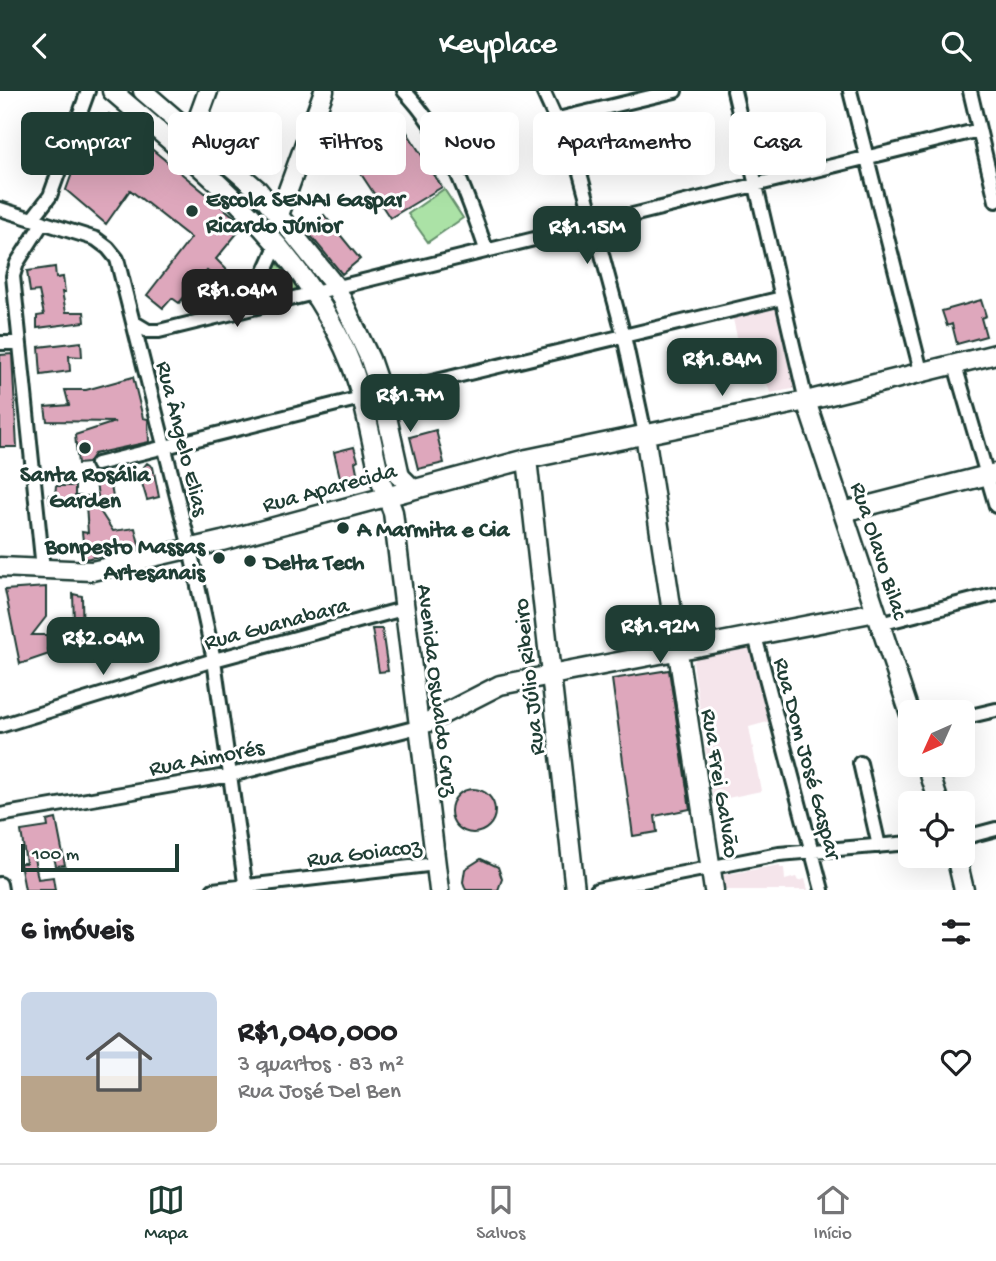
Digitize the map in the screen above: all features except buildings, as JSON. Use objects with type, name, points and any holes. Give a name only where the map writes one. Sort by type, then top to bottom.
[{"type":"main road","name":"Avenida Oswaldo Cruz","points":[[113,91],[217,182],[277,243],[314,293],[351,364],[393,512],[439,890]]},
{"type":"main road","points":[[143,91],[169,112]]},
{"type":"main road","points":[[200,112],[208,91]]},
{"type":"main road","points":[[279,215],[324,91]]},
{"type":"main road","points":[[241,175],[258,190],[336,287],[370,359],[382,394],[400,476],[413,489]]},
{"type":"main road","name":"Rua Aparecida","points":[[0,567],[92,571],[190,549],[527,459],[806,401],[954,362],[996,354]]},
{"type":"main road","name":"Rua Olavo Bilac","points":[[806,401],[905,700]]},
{"type":"main road","name":"Rua Frei Galvão","points":[[645,434],[714,890]]},
{"type":"main road","name":"Rua Júlio Ribeiro","points":[[527,459],[575,890]]},
{"type":"main road","points":[[843,512],[991,474]]},
{"type":"main road","points":[[418,727],[500,685],[755,636],[878,618]]},
{"type":"main road","points":[[959,868],[964,890]]},
{"type":"street","points":[[43,569],[18,343],[14,268],[43,221],[88,91]]},
{"type":"street","points":[[404,91],[440,140],[463,182],[486,249]]},
{"type":"street","points":[[543,91],[554,112]]},
{"type":"street","points":[[587,112],[675,91]]},
{"type":"street","points":[[734,91],[806,401]]},
{"type":"street","points":[[850,91],[921,371]]},
{"type":"street","points":[[970,91],[996,201]]},
{"type":"street","points":[[133,322],[153,332],[979,129]]},
{"type":"street","points":[[581,175],[624,336],[645,434]]},
{"type":"street","name":"Rua Ângelo Elias","points":[[0,209],[96,239],[108,248],[117,260],[190,549],[214,660],[245,888]]},
{"type":"street","points":[[247,309],[277,243]]},
{"type":"street","points":[[382,394],[782,298]]},
{"type":"street","points":[[141,354],[153,332]]},
{"type":"street","points":[[0,343],[18,343]]},
{"type":"street","points":[[954,362],[991,474],[996,506]]},
{"type":"street","points":[[97,464],[361,398]]},
{"type":"street","points":[[878,618],[996,594]]},
{"type":"street","name":"Rua Guanabara","points":[[0,726],[214,660],[403,609]]},
{"type":"street","name":"Rua Dom José Gaspar","points":[[755,636],[822,890]]},
{"type":"street","points":[[975,715],[996,710]]},
{"type":"street","name":"Rua Aimorés","points":[[0,815],[231,775],[418,727]]},
{"type":"street","points":[[860,763],[879,846]]},
{"type":"street","points":[[975,835],[996,829]]},
{"type":"street","points":[[597,890],[812,850],[898,844]]},
{"type":"street","name":"Rua Goiacoz","points":[[213,890],[436,864]]},
{"type":"street","points":[[0,884],[1,890]]},
{"type":"shaded area","points":[[776,307],[798,388],[770,393],[758,351],[741,354],[732,315]]},
{"type":"shaded area","points":[[753,646],[771,721],[749,727],[761,791],[713,801],[693,662],[697,657]]},
{"type":"shaded area","points":[[780,865],[780,868],[784,868],[785,880],[796,877],[798,881],[805,879],[808,890],[725,890],[723,875]]},
{"type":"green space","points":[[444,189],[463,218],[428,242],[408,214]]},
{"type":"green space","points":[[277,263],[300,289],[264,298]]},
{"type":"place","name":"Escola SENAI Gaspar Ricardo Júnior","points":[[192,211]]},
{"type":"place","name":"Santa Rosália Garden","points":[[85,448]]},
{"type":"place","name":"A Marmita e Cia","points":[[343,528]]},
{"type":"place","name":"Bonpesto Massas Artesanais","points":[[219,558]]},
{"type":"place","name":"Delta Tech","points":[[250,561]]}]
